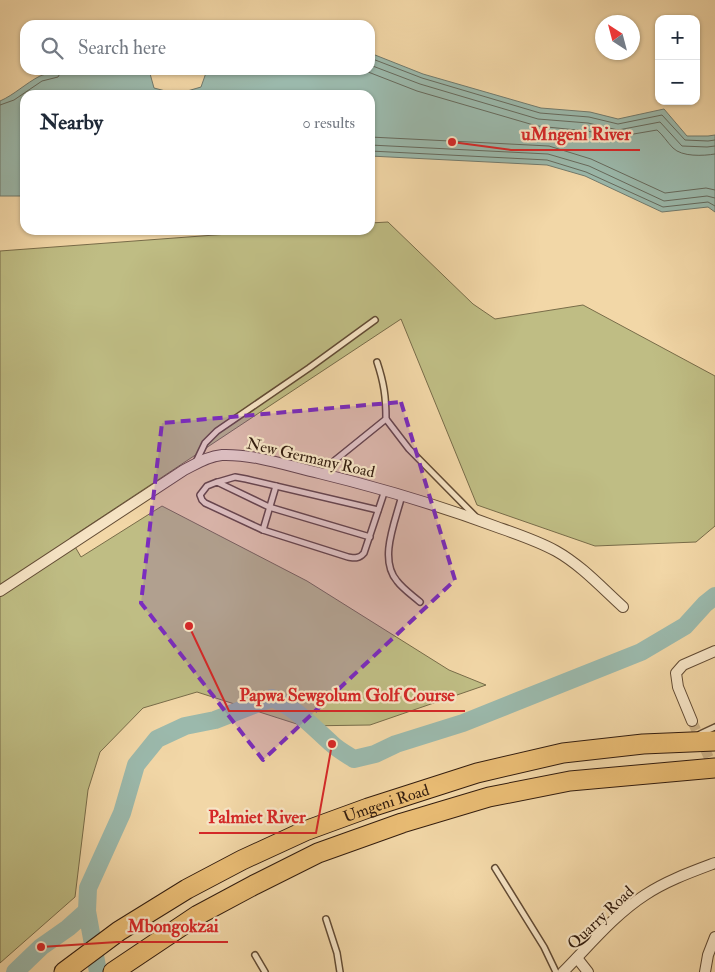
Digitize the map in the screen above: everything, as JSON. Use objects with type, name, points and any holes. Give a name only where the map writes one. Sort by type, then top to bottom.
[{"type":"highway","name":"Umgeni Road","points":[[64,972],[119,931],[187,889],[242,860],[305,831],[350,814],[477,773],[563,753],[643,744],[715,741]]},
{"type":"highway","name":"Umgeni Road","points":[[113,972],[198,915],[254,885],[318,853],[402,823],[489,797],[570,781],[715,768]]},
{"type":"highway","points":[[242,860],[254,885]]},
{"type":"street","name":"New Germany Road","points":[[0,591],[184,470],[194,464],[220,455],[240,456],[322,474],[402,494],[480,520],[557,552],[574,564],[623,607]]},
{"type":"street","points":[[692,722],[678,688],[676,673],[683,665],[715,651]]},
{"type":"street","name":"Quarry Road","points":[[564,971],[643,896],[668,882],[715,863]]},
{"type":"street","points":[[705,972],[715,937]]},
{"type":"street","points":[[577,958],[588,972]]},
{"type":"lane","points":[[194,464],[205,443],[217,431],[375,320]]},
{"type":"lane","points":[[377,362],[386,394],[386,419],[409,450],[480,520]]},
{"type":"lane","points":[[322,474],[334,460],[386,419]]},
{"type":"lane","points":[[378,510],[236,477],[207,486],[200,495],[202,500],[263,530],[348,557],[357,558],[361,557],[364,553],[385,490]]},
{"type":"lane","points":[[217,482],[270,507],[370,536]]},
{"type":"lane","points":[[263,530],[276,486]]},
{"type":"lane","points":[[402,494],[388,554],[388,566],[396,581],[420,602]]},
{"type":"lane","points":[[679,743],[715,727]]},
{"type":"lane","points":[[495,868],[544,947],[564,971]]},
{"type":"lane","points":[[326,919],[337,953],[340,972]]},
{"type":"lane","points":[[255,955],[265,972]]},
{"type":"highlighted area","points":[[401,402],[455,580],[263,760],[141,603],[162,423]]},
{"type":"shaded area","points":[[388,222],[473,304],[495,319],[583,305],[715,376],[715,526],[696,542],[595,546],[477,505],[401,319],[70,538],[81,557],[162,506],[307,581],[449,670],[486,685],[370,725],[303,726],[197,692],[143,708],[100,752],[88,790],[75,897],[0,963],[0,251],[215,235],[375,235],[375,223]]},
{"type":"water","points":[[375,55],[423,74],[541,108],[590,112],[618,119],[664,109],[687,136],[715,135],[715,212],[708,207],[662,212],[585,176],[547,165],[375,156],[375,90],[191,90],[201,87],[205,75],[375,75]]},
{"type":"water","points":[[44,75],[150,75],[154,88],[162,90],[20,90],[20,196],[0,196],[0,101]]},
{"type":"waterway","points":[[98,972],[87,911],[88,888],[122,813],[136,765],[157,739],[185,726],[215,720],[272,698],[296,712],[336,747],[354,759],[375,754],[396,744],[463,723],[641,652],[685,626],[715,596]]},
{"type":"waterway","points":[[15,972],[41,947],[68,928],[87,911]]},
{"type":"tunnel","points":[[692,721],[715,771]]},
{"type":"place","name":"uMngeni River","points":[[452,142]]},
{"type":"place","name":"Papwa Sewgolum Golf Course","points":[[189,626]]},
{"type":"place","name":"Palmiet River","points":[[332,744]]},
{"type":"place","name":"Mbongokzai","points":[[41,947]]}]
